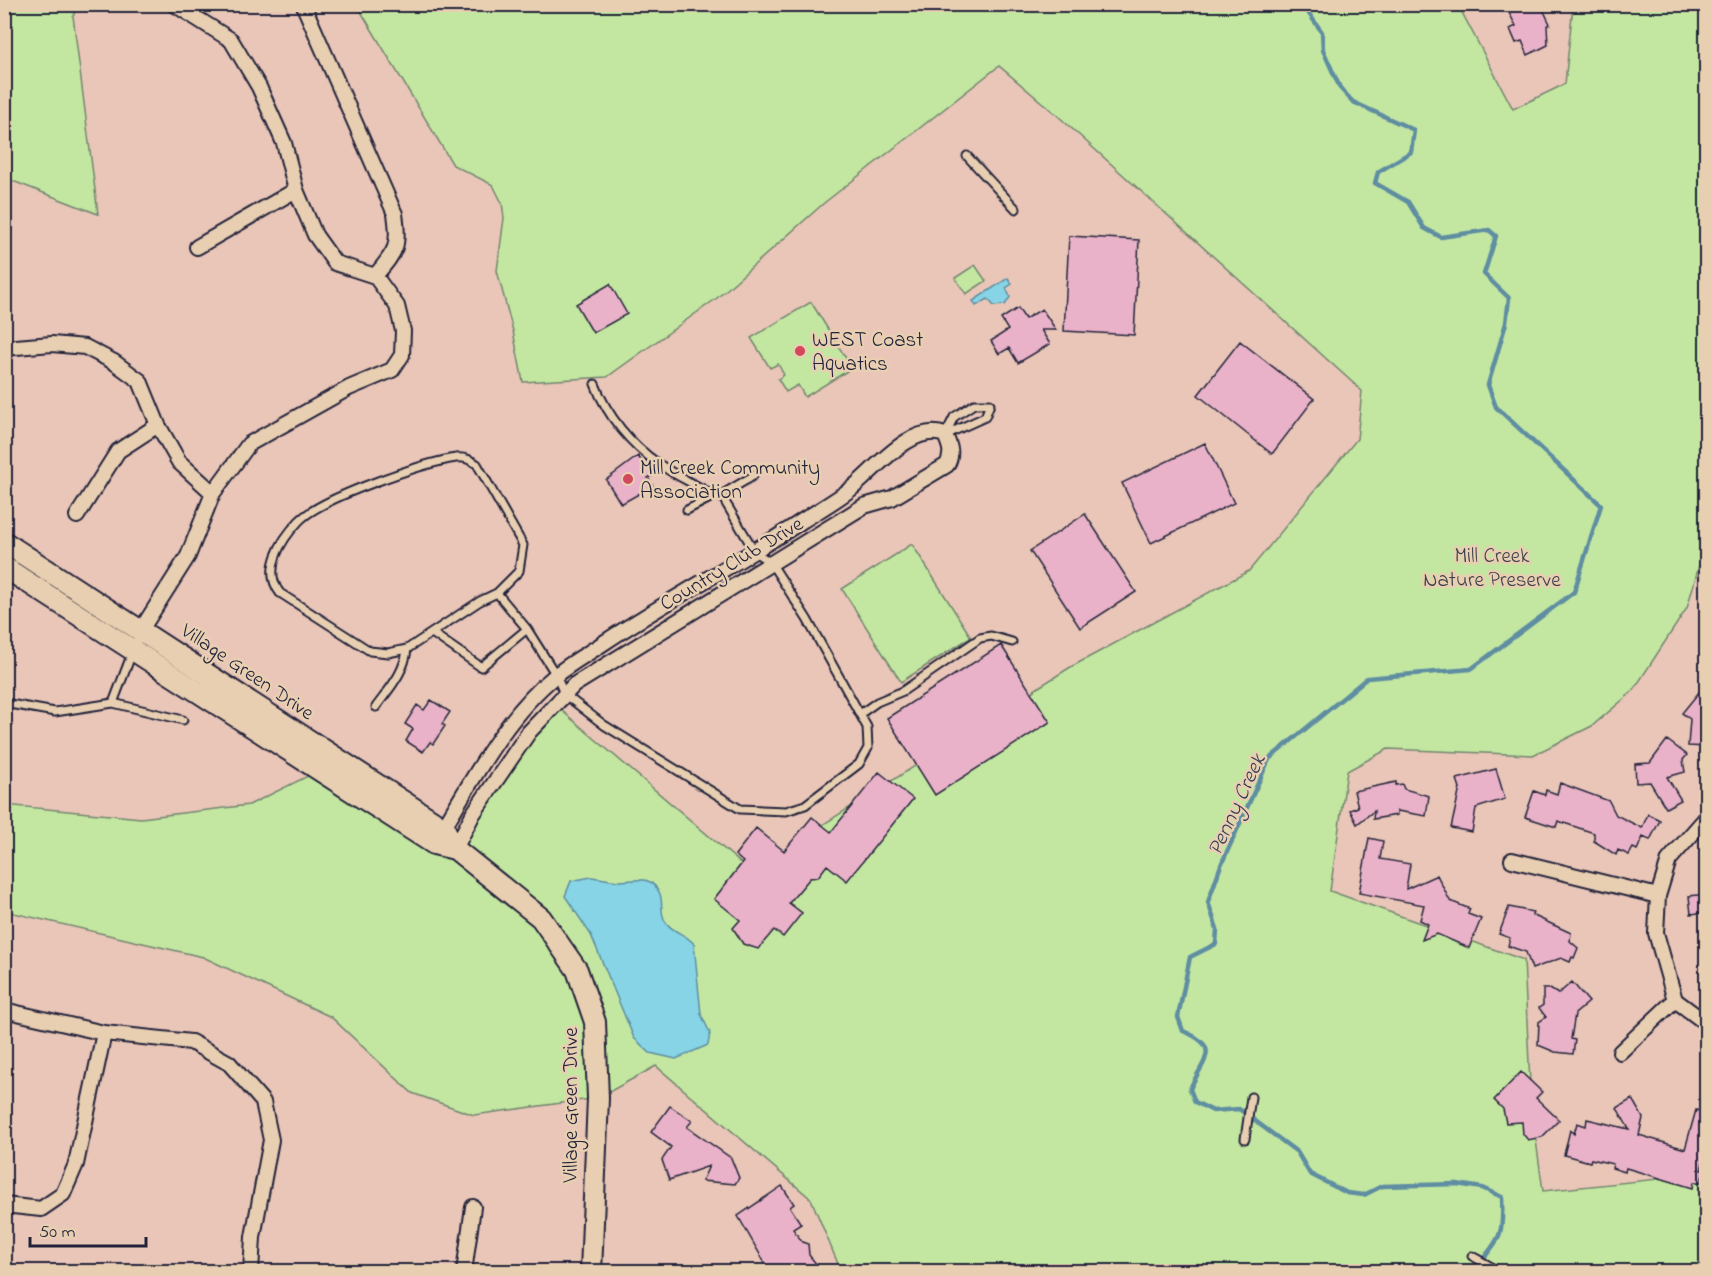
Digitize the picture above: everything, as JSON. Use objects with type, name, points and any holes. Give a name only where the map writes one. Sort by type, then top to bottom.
[{"type":"street","points":[[141,630],[188,556],[213,493],[249,444],[349,388],[392,370],[402,355],[403,331],[397,306],[375,276],[334,263],[315,235],[296,190],[280,134],[259,87],[231,40],[174,4]]},
{"type":"street","points":[[303,4],[395,213],[399,238],[391,257],[375,276]]},
{"type":"street","points":[[197,247],[296,190]]},
{"type":"street","points":[[4,348],[52,344],[85,348],[114,362],[140,381],[158,425],[179,462],[213,493]]},
{"type":"street","points":[[76,516],[118,451],[158,425]]},
{"type":"street","name":"Country Club Drive","points":[[439,836],[499,741],[520,713],[556,675],[641,619],[755,552],[853,488],[873,466],[923,433],[935,431],[945,435],[950,446],[951,458],[947,465],[892,498],[864,506],[574,685],[529,732],[473,814],[455,849]]},
{"type":"street","name":"Village Green Drive","points":[[4,542],[141,630],[439,836],[541,918],[577,970],[595,1022],[598,1098],[591,1272]]},
{"type":"street","name":"Village Green Drive","points":[[4,567],[131,650],[439,836]]},
{"type":"street","points":[[1707,818],[1669,860],[1658,896],[1656,933],[1675,1000],[1707,1023]]},
{"type":"street","points":[[1512,860],[1658,896]]},
{"type":"street","points":[[1620,1052],[1675,1000]]},
{"type":"street","points":[[4,1010],[104,1033],[191,1042],[229,1064],[263,1102],[271,1140],[253,1237],[251,1272]]},
{"type":"street","points":[[4,1205],[41,1209],[63,1194],[76,1164],[104,1033]]},
{"type":"street","points":[[464,1272],[473,1207]]},
{"type":"lane","points":[[967,156],[1016,209]]},
{"type":"lane","points":[[595,384],[604,407],[631,440],[659,465],[713,495],[721,495],[753,476]]},
{"type":"lane","points":[[975,404],[990,404],[985,417],[945,435],[954,417],[975,404]]},
{"type":"lane","points":[[457,458],[470,459],[477,464],[523,545],[519,572],[497,593],[432,633],[407,649],[388,653],[370,651],[280,593],[273,584],[271,571],[274,557],[299,521],[313,510],[393,475],[457,458]]},
{"type":"lane","points":[[687,510],[713,495]]},
{"type":"lane","points":[[497,593],[527,629],[556,675],[564,694],[604,725],[740,809],[763,812],[786,811],[805,806],[859,764],[868,748],[867,727],[807,619],[771,563],[755,552],[721,495]]},
{"type":"lane","points":[[432,633],[482,666],[527,629]]},
{"type":"lane","points":[[113,703],[131,650],[141,630]]},
{"type":"lane","points":[[860,714],[877,702],[903,691],[980,638],[992,636],[1012,642]]},
{"type":"lane","points":[[376,707],[400,673],[406,660],[407,649]]},
{"type":"lane","points":[[4,703],[55,712],[113,703],[183,720]]},
{"type":"lane","points":[[1245,1139],[1251,1097]]},
{"type":"lane","points":[[1472,1256],[1490,1266]]},
{"type":"green space","points":[[4,5],[79,5],[73,16],[98,214],[5,178]]},
{"type":"green space","name":"Mill Creek Nature Preserve","points":[[357,5],[1458,5],[1513,109],[1565,84],[1573,5],[1706,5],[1706,541],[1687,608],[1633,691],[1592,726],[1533,755],[1388,749],[1347,771],[1330,891],[1524,960],[1531,1104],[1543,1191],[1706,1174],[1706,1271],[841,1271],[811,1199],[656,1066],[598,1098],[474,1115],[412,1093],[331,1017],[203,957],[5,911],[5,805],[141,818],[249,805],[318,771],[455,849],[554,704],[750,871],[1069,668],[1249,571],[1357,439],[1362,391],[1058,116],[999,66],[824,203],[717,298],[607,377],[523,382],[513,331],[497,271],[504,218],[502,203],[493,185],[453,165]]},
{"type":"green space","points":[[975,265],[986,281],[966,294],[955,278]]},
{"type":"green space","name":"WEST Coast Aquatics","points":[[811,302],[852,368],[805,397],[798,385],[786,392],[778,379],[784,375],[778,364],[770,368],[751,338]]},
{"type":"green space","points":[[912,544],[971,637],[901,682],[842,589]]},
{"type":"water","points":[[1008,278],[1012,284],[1006,288],[1010,297],[1005,305],[994,306],[988,299],[976,306],[973,301]]},
{"type":"water","points":[[591,877],[619,881],[642,880],[656,887],[661,897],[665,921],[694,944],[701,1014],[710,1033],[708,1045],[676,1059],[650,1053],[634,1038],[591,935],[565,896],[571,881]]},
{"type":"building","points":[[1517,4],[1535,4],[1537,8],[1542,7],[1550,24],[1547,26],[1548,45],[1528,55],[1522,41],[1516,43],[1510,29],[1516,26],[1507,9]]},
{"type":"building","points":[[1069,236],[1139,240],[1134,335],[1064,331]]},
{"type":"building","points":[[610,284],[627,314],[593,333],[576,304]]},
{"type":"building","points":[[1018,308],[1025,319],[1042,309],[1056,330],[1041,330],[1050,344],[1018,363],[1009,348],[999,354],[991,341],[1008,330],[1001,319]]},
{"type":"building","points":[[1240,341],[1314,399],[1272,454],[1198,395]]},
{"type":"building","points":[[1205,443],[1234,503],[1151,543],[1122,483]]},
{"type":"building","name":"Mill Creek Community Association","points":[[638,456],[642,462],[649,464],[655,474],[648,478],[653,486],[621,504],[606,480]]},
{"type":"building","points":[[1085,514],[1136,592],[1080,628],[1030,551]]},
{"type":"building","points":[[1001,645],[1050,722],[935,795],[887,718]]},
{"type":"building","points":[[1700,691],[1707,700],[1707,747],[1688,746],[1690,719],[1682,713]]},
{"type":"building","points":[[431,700],[450,712],[442,724],[445,726],[433,744],[430,742],[423,752],[406,741],[413,729],[405,724],[417,705],[424,710]]},
{"type":"building","points":[[1667,740],[1687,755],[1683,760],[1685,772],[1667,777],[1681,800],[1666,808],[1650,782],[1636,783],[1635,764],[1650,763]]},
{"type":"building","points":[[1496,769],[1505,799],[1476,808],[1472,832],[1451,828],[1460,788],[1457,779]]},
{"type":"building","points":[[879,772],[913,799],[847,881],[827,865],[818,877],[810,878],[789,903],[802,913],[783,937],[774,930],[758,949],[743,944],[733,928],[740,920],[714,899],[743,862],[735,855],[756,828],[784,851],[812,817],[831,832]]},
{"type":"building","points":[[1396,782],[1396,785],[1402,784],[1404,789],[1429,796],[1426,816],[1397,811],[1397,815],[1373,819],[1374,811],[1357,824],[1350,810],[1358,807],[1354,791]]},
{"type":"building","points":[[1560,783],[1609,801],[1616,815],[1642,828],[1648,814],[1660,820],[1650,840],[1643,837],[1637,850],[1633,848],[1629,855],[1618,850],[1616,855],[1594,841],[1594,833],[1558,821],[1556,827],[1525,817],[1534,791],[1545,795],[1546,790],[1557,794]]},
{"type":"building","points":[[1369,838],[1383,841],[1380,859],[1410,864],[1406,889],[1437,875],[1450,901],[1470,909],[1468,914],[1481,919],[1469,948],[1437,934],[1422,940],[1428,924],[1420,920],[1424,905],[1359,893]]},
{"type":"building","points":[[1707,894],[1707,912],[1691,914],[1689,896]]},
{"type":"building","points":[[1509,907],[1533,912],[1532,915],[1571,933],[1570,941],[1578,948],[1574,958],[1572,957],[1570,962],[1561,958],[1532,969],[1526,952],[1508,946],[1510,938],[1499,934]]},
{"type":"building","points":[[1572,982],[1589,1002],[1575,1014],[1571,1039],[1575,1040],[1573,1054],[1555,1052],[1538,1045],[1539,1022],[1546,1017],[1539,1008],[1543,1005],[1543,989],[1550,989],[1558,994]]},
{"type":"building","points":[[1521,1072],[1542,1092],[1536,1098],[1559,1120],[1542,1137],[1528,1140],[1523,1134],[1522,1122],[1506,1123],[1503,1109],[1494,1100]]},
{"type":"building","points":[[1632,1099],[1643,1118],[1639,1135],[1685,1149],[1696,1110],[1707,1113],[1707,1148],[1701,1170],[1704,1171],[1701,1182],[1694,1182],[1693,1188],[1626,1168],[1625,1172],[1612,1168],[1613,1164],[1591,1159],[1590,1162],[1564,1155],[1570,1130],[1574,1134],[1577,1123],[1586,1126],[1587,1119],[1629,1129],[1617,1108]]},
{"type":"building","points":[[670,1106],[692,1121],[687,1127],[731,1158],[739,1178],[735,1184],[702,1181],[709,1166],[669,1180],[662,1160],[671,1147],[651,1132]]},
{"type":"building","points":[[782,1186],[794,1204],[790,1207],[801,1224],[793,1229],[802,1242],[808,1244],[809,1255],[817,1265],[810,1272],[770,1272],[738,1216]]},
{"type":"waterway","name":"Penny Creek","points":[[1302,4],[1322,32],[1323,50],[1340,88],[1353,102],[1414,130],[1411,152],[1378,172],[1375,183],[1408,202],[1424,228],[1441,237],[1489,230],[1496,236],[1484,274],[1509,298],[1506,323],[1488,385],[1496,407],[1601,505],[1574,592],[1471,669],[1367,678],[1269,759],[1221,865],[1208,902],[1217,929],[1216,944],[1190,957],[1178,1017],[1183,1031],[1203,1043],[1206,1049],[1204,1062],[1190,1089],[1195,1102],[1213,1111],[1239,1109],[1297,1152],[1310,1174],[1347,1193],[1364,1195],[1382,1186],[1457,1184],[1482,1188],[1502,1197],[1502,1223],[1498,1239],[1473,1272]]},
{"type":"place","name":"WEST Coast Aquatics","points":[[800,351]]},
{"type":"place","name":"Mill Creek Community Association","points":[[628,479]]}]
